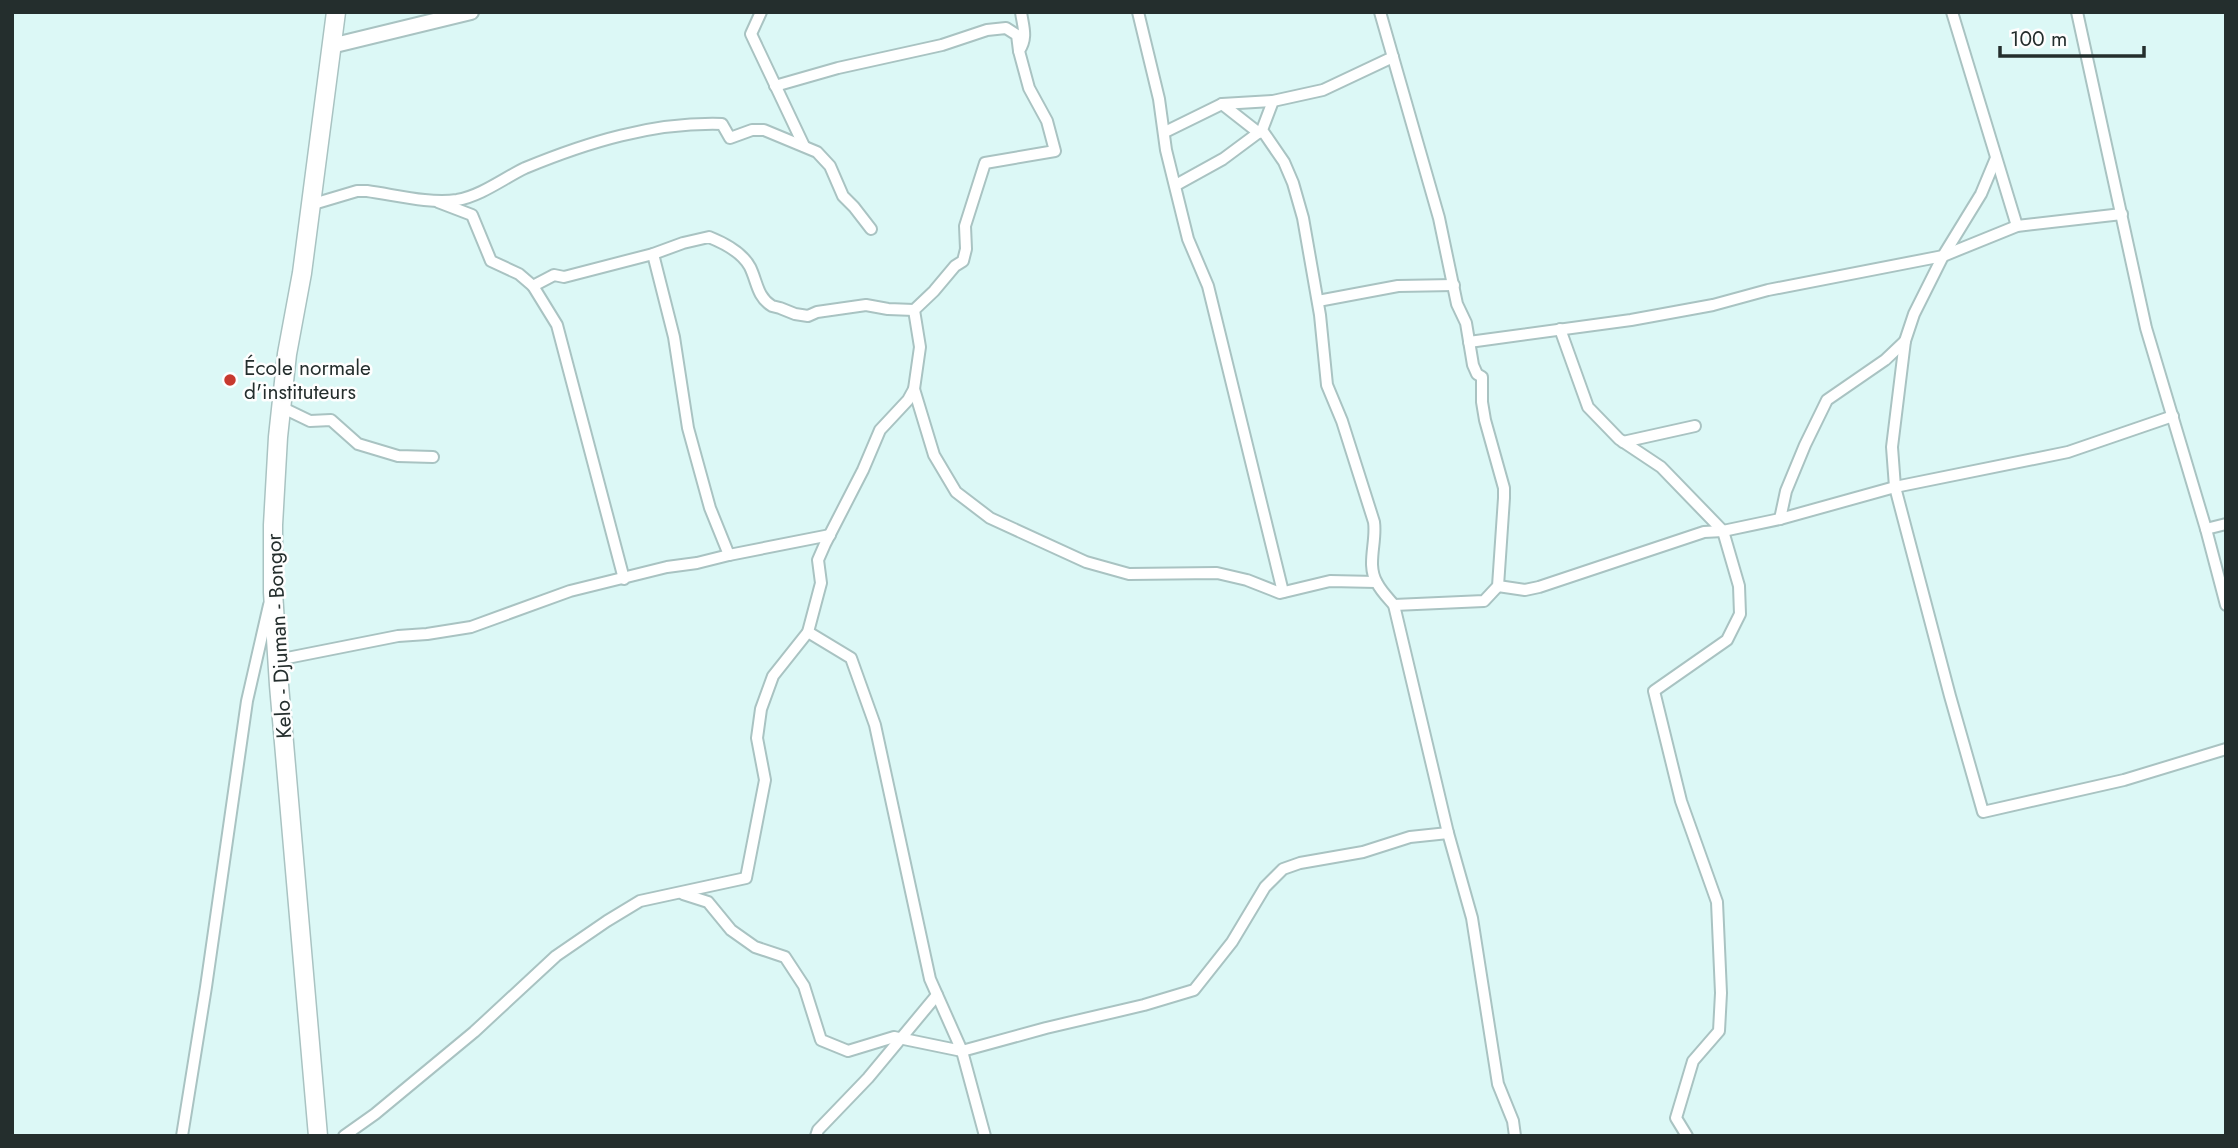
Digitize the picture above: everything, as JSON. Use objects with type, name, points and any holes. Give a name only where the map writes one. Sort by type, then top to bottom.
[{"type":"highway","name":"Kelo - Djuman - Bongor","points":[[318,1136],[277,660],[273,525],[287,354],[302,273],[336,12]]},
{"type":"street","points":[[331,46],[471,12]]},
{"type":"street","points":[[761,12],[751,34],[804,146]]},
{"type":"street","points":[[1019,51],[1026,31],[1021,12]]},
{"type":"street","points":[[1138,12],[1160,99],[1166,150],[1188,239],[1208,286],[1283,592]]},
{"type":"street","points":[[1380,12],[1439,218],[1457,303],[1466,323],[1473,365],[1477,374],[1482,377],[1485,421],[1504,488],[1498,586],[1484,601],[1394,605]]},
{"type":"street","points":[[1952,12],[2017,226]]},
{"type":"street","points":[[2077,12],[2146,328],[2226,604]]},
{"type":"street","points":[[533,286],[554,275],[564,277],[709,237],[743,256],[759,292],[767,303],[795,314],[808,316],[817,312],[866,305],[914,310],[955,266],[963,261],[966,249],[965,226],[985,163],[1055,151],[1047,121],[1029,88],[1017,35],[1006,28],[987,30],[942,45],[838,68],[775,86]]},
{"type":"street","points":[[1165,132],[1222,104],[1273,101],[1323,90],[1393,57]]},
{"type":"street","points":[[1176,185],[1223,159],[1261,132],[1273,101]]},
{"type":"street","points":[[1222,104],[1261,132],[1284,162],[1303,218],[1318,301],[1327,385],[1342,421],[1374,522],[1372,568],[1376,582],[1394,605],[1448,833],[1472,918],[1497,1084],[1513,1121],[1515,1136]]},
{"type":"street","points":[[310,205],[358,191],[433,200],[457,200],[514,173],[615,135],[722,124],[730,138],[752,130],[764,130],[804,146],[824,158],[843,196],[871,229]]},
{"type":"street","points":[[1996,158],[1981,194],[1943,256],[1914,314],[1905,341],[1892,447],[1895,487],[1983,812],[2123,780],[2226,749]]},
{"type":"street","points":[[433,200],[472,215],[491,261],[519,274],[533,286],[557,325],[624,579]]},
{"type":"street","points":[[1469,342],[1632,320],[1713,305],[1768,290],[1943,256],[2017,226],[2122,214]]},
{"type":"street","points":[[653,254],[674,337],[691,440],[710,508],[729,555]]},
{"type":"street","points":[[1318,301],[1398,286],[1454,285]]},
{"type":"street","points":[[344,1136],[375,1114],[474,1032],[556,956],[607,921],[640,901],[746,878],[765,780],[757,738],[761,709],[773,676],[808,632],[821,583],[818,560],[880,430],[908,400],[914,389],[920,347],[914,310]]},
{"type":"street","points":[[1560,329],[1588,407],[1623,442],[1661,467],[1723,531],[1739,586],[1740,614],[1727,640],[1654,691],[1681,801],[1717,902],[1721,993],[1719,1031],[1693,1061],[1689,1073],[1676,1118],[1687,1136]]},
{"type":"street","points":[[1780,519],[1786,491],[1827,400],[1885,360],[1905,341]]},
{"type":"street","points":[[914,389],[934,455],[956,492],[990,517],[1086,562],[1129,574],[1217,573],[1283,592],[1330,581],[1376,582]]},
{"type":"street","points":[[281,407],[310,421],[331,420],[358,444],[398,456],[433,457]]},
{"type":"street","points":[[1498,586],[1525,590],[1539,587],[1704,532],[1723,531],[1780,519],[1895,487],[2068,452],[2173,416]]},
{"type":"street","points":[[1623,442],[1695,426]]},
{"type":"street","points":[[2206,529],[2226,524]]},
{"type":"street","points":[[277,660],[398,636],[471,627],[570,591],[667,567],[830,535]]},
{"type":"street","points":[[182,1136],[247,701],[273,592]]},
{"type":"street","points":[[808,632],[852,659],[875,725],[930,979],[962,1051],[985,1136]]},
{"type":"street","points":[[680,893],[708,902],[731,930],[755,947],[785,957],[804,986],[821,1040],[848,1051],[894,1037],[962,1051],[1194,990],[1226,951],[1265,887],[1283,869],[1300,863],[1363,852],[1410,837],[1448,833]]},
{"type":"street","points":[[816,1136],[818,1130],[868,1078],[937,995]]},
{"type":"place","name":"École normale d'instituteurs","points":[[230,380]]}]
